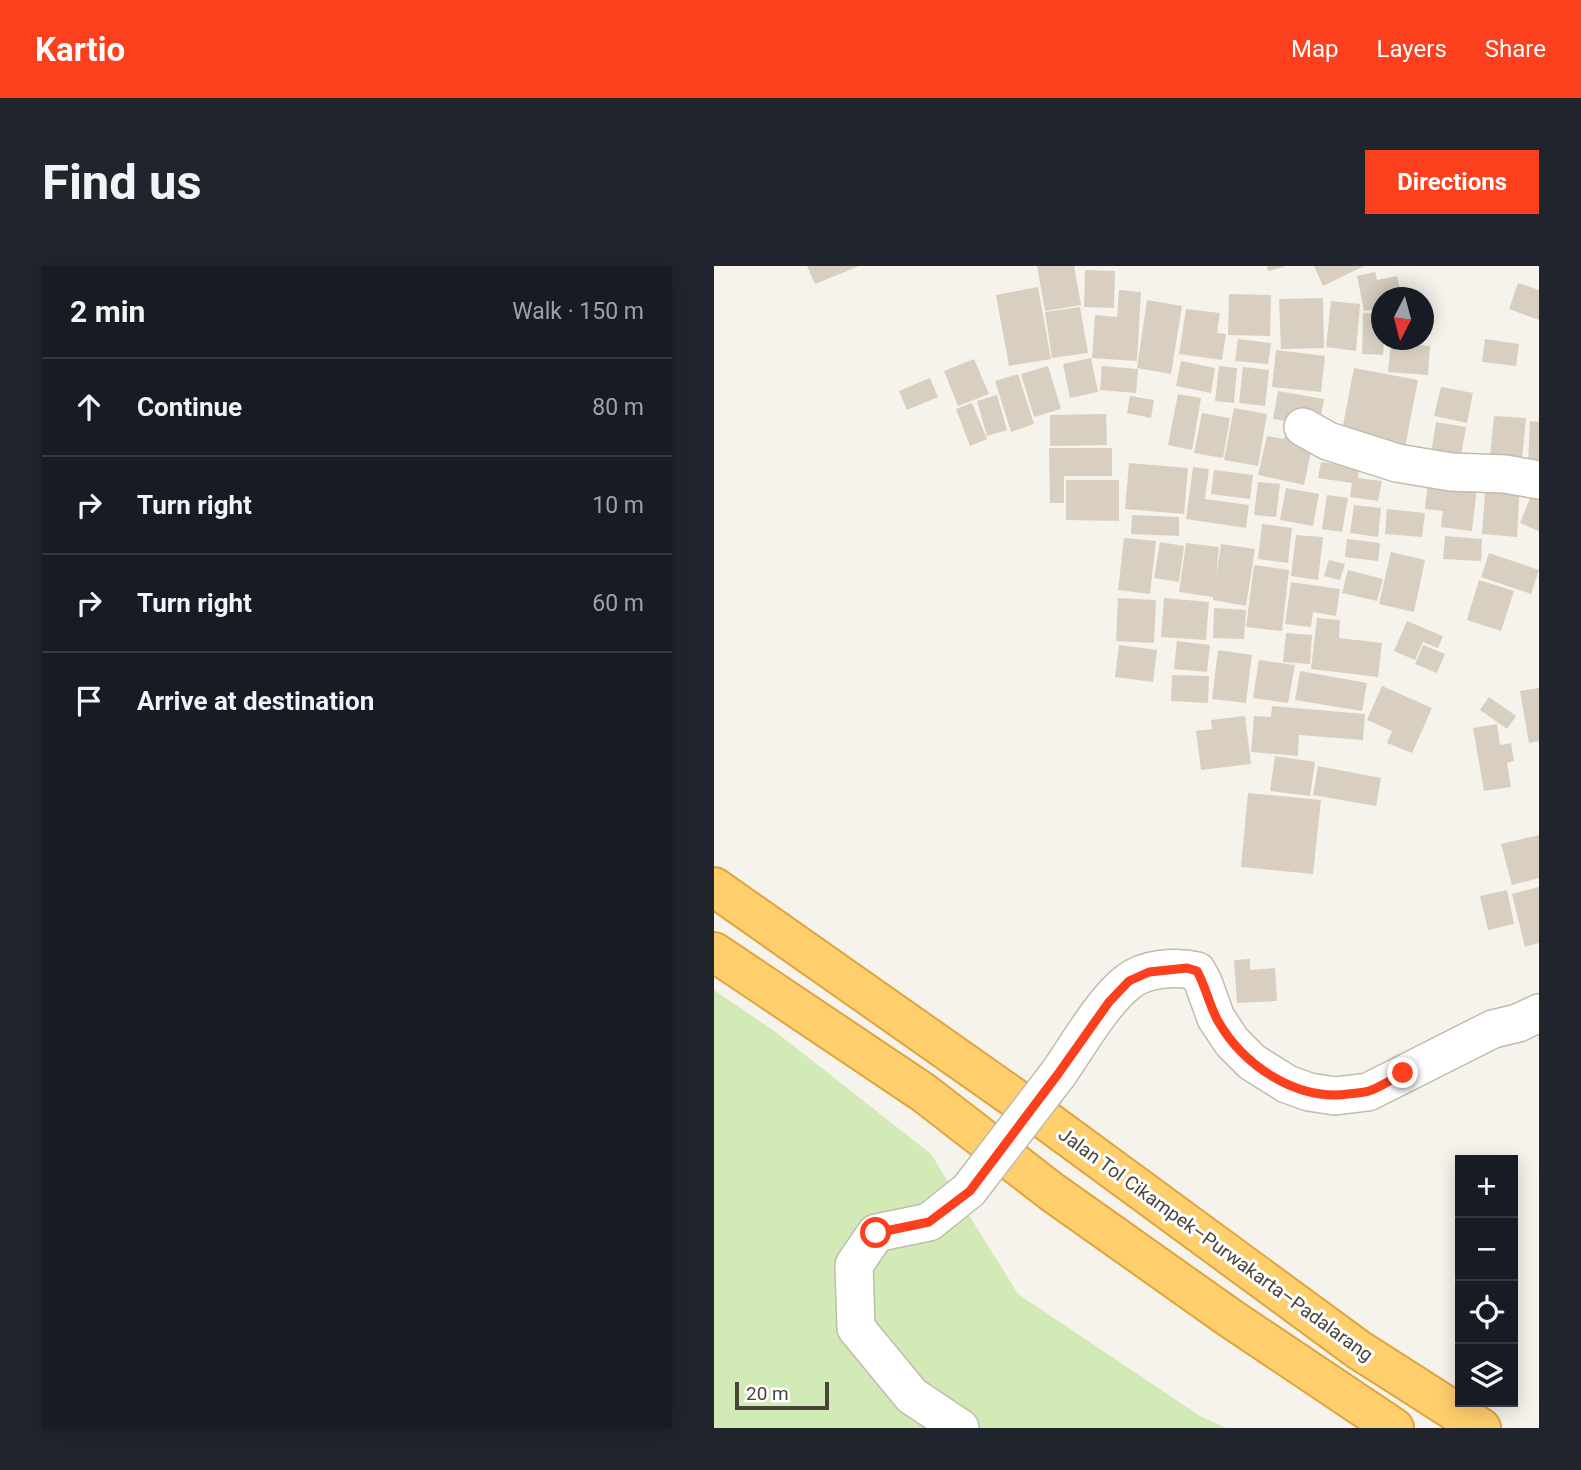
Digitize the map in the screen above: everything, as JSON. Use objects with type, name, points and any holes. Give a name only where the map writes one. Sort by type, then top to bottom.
[{"type":"highway","name":"Jalan Tol Cikampek–Purwakarta–Padalarang","points":[[714,887],[1040,1116],[1359,1350],[1481,1428]]},
{"type":"highway","points":[[714,952],[924,1093],[1052,1192],[1230,1318],[1394,1428]]},
{"type":"street","points":[[1303,427],[1328,441],[1397,463],[1451,472],[1505,474],[1539,480]]},
{"type":"street","points":[[960,1428],[912,1396],[856,1328],[854,1265],[876,1233],[929,1222],[970,1191],[1109,1002],[1129,981],[1149,972],[1187,968],[1197,971],[1216,1018],[1231,1042],[1252,1062],[1287,1084],[1309,1092],[1335,1096],[1368,1092],[1493,1029],[1518,1023],[1539,1013]]},
{"type":"green space","points":[[714,990],[777,1033],[931,1154],[1018,1294],[1200,1416],[1226,1428],[714,1428]]},
{"type":"building","points":[[807,266],[859,266],[815,284]]},
{"type":"building","points":[[1037,266],[1074,266],[1081,305],[1045,311]]},
{"type":"building","points":[[1267,266],[1284,266],[1284,267],[1268,271]]},
{"type":"building","points":[[1314,266],[1364,266],[1323,286]]},
{"type":"building","points":[[1085,270],[1115,271],[1114,308],[1084,307]]},
{"type":"building","points":[[1375,272],[1377,280],[1397,276],[1400,287],[1371,287],[1371,310],[1364,311],[1357,276]]},
{"type":"building","points":[[1518,283],[1539,290],[1539,320],[1509,309]]},
{"type":"building","points":[[1038,287],[1051,359],[1009,366],[996,295]]},
{"type":"building","points":[[1119,290],[1141,292],[1137,361],[1092,358],[1095,315],[1117,317]]},
{"type":"building","points":[[1229,294],[1271,295],[1270,336],[1228,335]]},
{"type":"building","points":[[1323,298],[1324,348],[1281,349],[1279,299]]},
{"type":"building","points":[[1147,300],[1182,306],[1171,374],[1137,368]]},
{"type":"building","points":[[1331,301],[1360,304],[1356,351],[1326,347]]},
{"type":"building","points":[[1080,307],[1088,353],[1052,358],[1045,312]]},
{"type":"building","points":[[1186,309],[1220,313],[1217,333],[1226,334],[1222,360],[1179,354]]},
{"type":"building","points":[[1363,313],[1371,313],[1371,350],[1383,350],[1383,355],[1362,354]]},
{"type":"building","points":[[1238,339],[1271,343],[1268,364],[1235,361]]},
{"type":"building","points":[[1485,339],[1519,344],[1516,366],[1482,362]]},
{"type":"building","points":[[1276,350],[1325,356],[1321,392],[1272,387]]},
{"type":"building","points":[[1390,350],[1430,350],[1428,375],[1388,372]]},
{"type":"building","points":[[1091,358],[1098,392],[1070,398],[1063,364]]},
{"type":"building","points":[[974,359],[989,394],[958,406],[944,371]]},
{"type":"building","points":[[1181,361],[1215,368],[1211,393],[1176,386]]},
{"type":"building","points":[[1048,366],[1061,409],[1034,417],[1021,374]]},
{"type":"building","points":[[1102,366],[1138,369],[1136,393],[1100,390]]},
{"type":"building","points":[[1219,366],[1237,368],[1234,403],[1215,401]]},
{"type":"building","points":[[1243,367],[1269,370],[1265,406],[1239,403]]},
{"type":"building","points":[[1354,368],[1418,380],[1404,453],[1340,441]]},
{"type":"building","points":[[1018,374],[1034,424],[1011,432],[995,381]]},
{"type":"building","points":[[930,378],[938,397],[907,410],[899,391]]},
{"type":"building","points":[[1441,387],[1473,393],[1467,423],[1434,416]]},
{"type":"building","points":[[1278,391],[1324,399],[1319,427],[1273,419]]},
{"type":"building","points":[[1178,394],[1201,398],[1192,450],[1168,445]]},
{"type":"building","points":[[997,395],[1007,430],[987,436],[977,401]]},
{"type":"building","points":[[1130,396],[1154,400],[1151,418],[1127,413]]},
{"type":"building","points":[[972,403],[987,439],[970,446],[956,409]]},
{"type":"building","points":[[1234,408],[1267,414],[1258,466],[1224,460]]},
{"type":"building","points":[[1202,413],[1230,418],[1223,458],[1194,453]]},
{"type":"building","points":[[1106,414],[1107,445],[1050,446],[1050,415]]},
{"type":"building","points":[[1494,416],[1526,418],[1521,469],[1489,466]]},
{"type":"building","points":[[1530,421],[1539,422],[1539,464],[1528,463]]},
{"type":"building","points":[[1436,422],[1466,427],[1459,466],[1430,461]]},
{"type":"building","points":[[1286,431],[1314,437],[1304,485],[1258,475],[1267,436],[1284,439]]},
{"type":"building","points":[[1049,448],[1112,448],[1112,476],[1064,476],[1064,503],[1050,503]]},
{"type":"building","points":[[1321,462],[1359,467],[1358,478],[1382,481],[1378,501],[1350,497],[1352,483],[1318,478]]},
{"type":"building","points":[[1129,463],[1188,468],[1184,514],[1125,509]]},
{"type":"building","points":[[1193,467],[1209,469],[1205,499],[1249,505],[1246,528],[1186,519]]},
{"type":"building","points":[[1214,470],[1253,475],[1250,499],[1211,494]]},
{"type":"building","points":[[1429,472],[1478,478],[1472,531],[1441,527],[1443,511],[1425,509]]},
{"type":"building","points":[[1486,479],[1520,481],[1517,537],[1482,534]]},
{"type":"building","points":[[1066,480],[1119,480],[1119,521],[1066,520]]},
{"type":"building","points":[[1258,482],[1280,484],[1276,517],[1254,515]]},
{"type":"building","points":[[1286,488],[1319,494],[1313,526],[1280,520]]},
{"type":"building","points":[[1533,491],[1539,494],[1539,531],[1520,523]]},
{"type":"building","points":[[1327,495],[1348,498],[1342,532],[1322,529]]},
{"type":"building","points":[[1354,505],[1381,508],[1378,537],[1350,533]]},
{"type":"building","points":[[1387,509],[1425,513],[1422,537],[1385,534]]},
{"type":"building","points":[[1132,515],[1179,517],[1179,536],[1131,534]]},
{"type":"building","points":[[1262,524],[1292,528],[1288,563],[1258,559]]},
{"type":"building","points":[[1296,535],[1323,537],[1318,580],[1291,576]]},
{"type":"building","points":[[1445,536],[1482,539],[1481,561],[1443,559]]},
{"type":"building","points":[[1124,538],[1156,541],[1150,594],[1118,590]]},
{"type":"building","points":[[1347,539],[1380,543],[1378,561],[1345,557]]},
{"type":"building","points":[[1160,542],[1184,546],[1179,582],[1154,578]]},
{"type":"building","points":[[1186,543],[1219,547],[1216,579],[1221,544],[1255,549],[1246,606],[1179,592]]},
{"type":"building","points":[[1391,552],[1425,560],[1414,612],[1379,604]]},
{"type":"building","points":[[1489,553],[1539,570],[1531,594],[1481,577]]},
{"type":"building","points":[[1329,560],[1345,564],[1340,580],[1324,576]]},
{"type":"building","points":[[1254,565],[1289,570],[1282,631],[1246,627]]},
{"type":"building","points":[[1348,570],[1383,579],[1377,601],[1342,593]]},
{"type":"building","points":[[1479,580],[1514,591],[1501,631],[1467,620]]},
{"type":"building","points":[[1291,582],[1340,589],[1336,616],[1313,612],[1311,627],[1285,624]]},
{"type":"building","points":[[1118,598],[1156,600],[1154,643],[1116,641]]},
{"type":"building","points":[[1164,598],[1209,602],[1206,640],[1161,637]]},
{"type":"building","points":[[1214,608],[1246,610],[1244,639],[1213,638]]},
{"type":"building","points":[[1317,618],[1340,620],[1339,638],[1382,643],[1378,677],[1311,669]]},
{"type":"building","points":[[1407,621],[1443,636],[1438,648],[1423,642],[1415,660],[1394,651]]},
{"type":"building","points":[[1286,633],[1312,635],[1310,664],[1283,662]]},
{"type":"building","points":[[1177,641],[1210,645],[1207,672],[1174,669]]},
{"type":"building","points":[[1119,645],[1157,650],[1153,682],[1115,677]]},
{"type":"building","points":[[1423,645],[1445,654],[1437,673],[1415,664]]},
{"type":"building","points":[[1218,650],[1252,655],[1246,703],[1212,699]]},
{"type":"building","points":[[1259,660],[1295,665],[1288,703],[1253,698]]},
{"type":"building","points":[[1300,671],[1367,683],[1362,711],[1295,700]]},
{"type":"building","points":[[1172,675],[1209,676],[1208,703],[1171,701]]},
{"type":"building","points":[[1382,686],[1432,708],[1412,753],[1387,743],[1392,731],[1367,720]]},
{"type":"building","points":[[1539,688],[1539,741],[1529,743],[1520,691]]},
{"type":"building","points":[[1489,697],[1516,716],[1507,729],[1480,710]]},
{"type":"building","points":[[1272,706],[1365,714],[1363,740],[1299,735],[1298,756],[1251,752],[1254,716],[1271,717]]},
{"type":"building","points":[[1245,716],[1251,764],[1201,770],[1196,731],[1212,729],[1211,720]]},
{"type":"building","points":[[1497,724],[1500,745],[1511,743],[1514,761],[1507,763],[1511,787],[1484,791],[1473,728]]},
{"type":"building","points":[[1275,756],[1315,762],[1310,796],[1270,791]]},
{"type":"building","points":[[1318,766],[1381,778],[1376,806],[1313,795]]},
{"type":"building","points":[[1248,793],[1321,800],[1313,874],[1241,867]]},
{"type":"building","points":[[1539,835],[1539,878],[1512,885],[1501,844]]},
{"type":"building","points":[[1539,887],[1539,943],[1525,947],[1512,894]]},
{"type":"building","points":[[1507,890],[1514,924],[1488,930],[1480,896]]},
{"type":"building","points":[[1250,959],[1250,970],[1275,968],[1277,1001],[1237,1003],[1234,960]]},
{"type":"route","points":[[876,1233],[929,1222],[970,1191],[1109,1002],[1129,981],[1149,972],[1187,968],[1197,971],[1216,1018],[1231,1042],[1252,1062],[1287,1084],[1309,1092],[1335,1096],[1368,1092],[1403,1073]]}]
